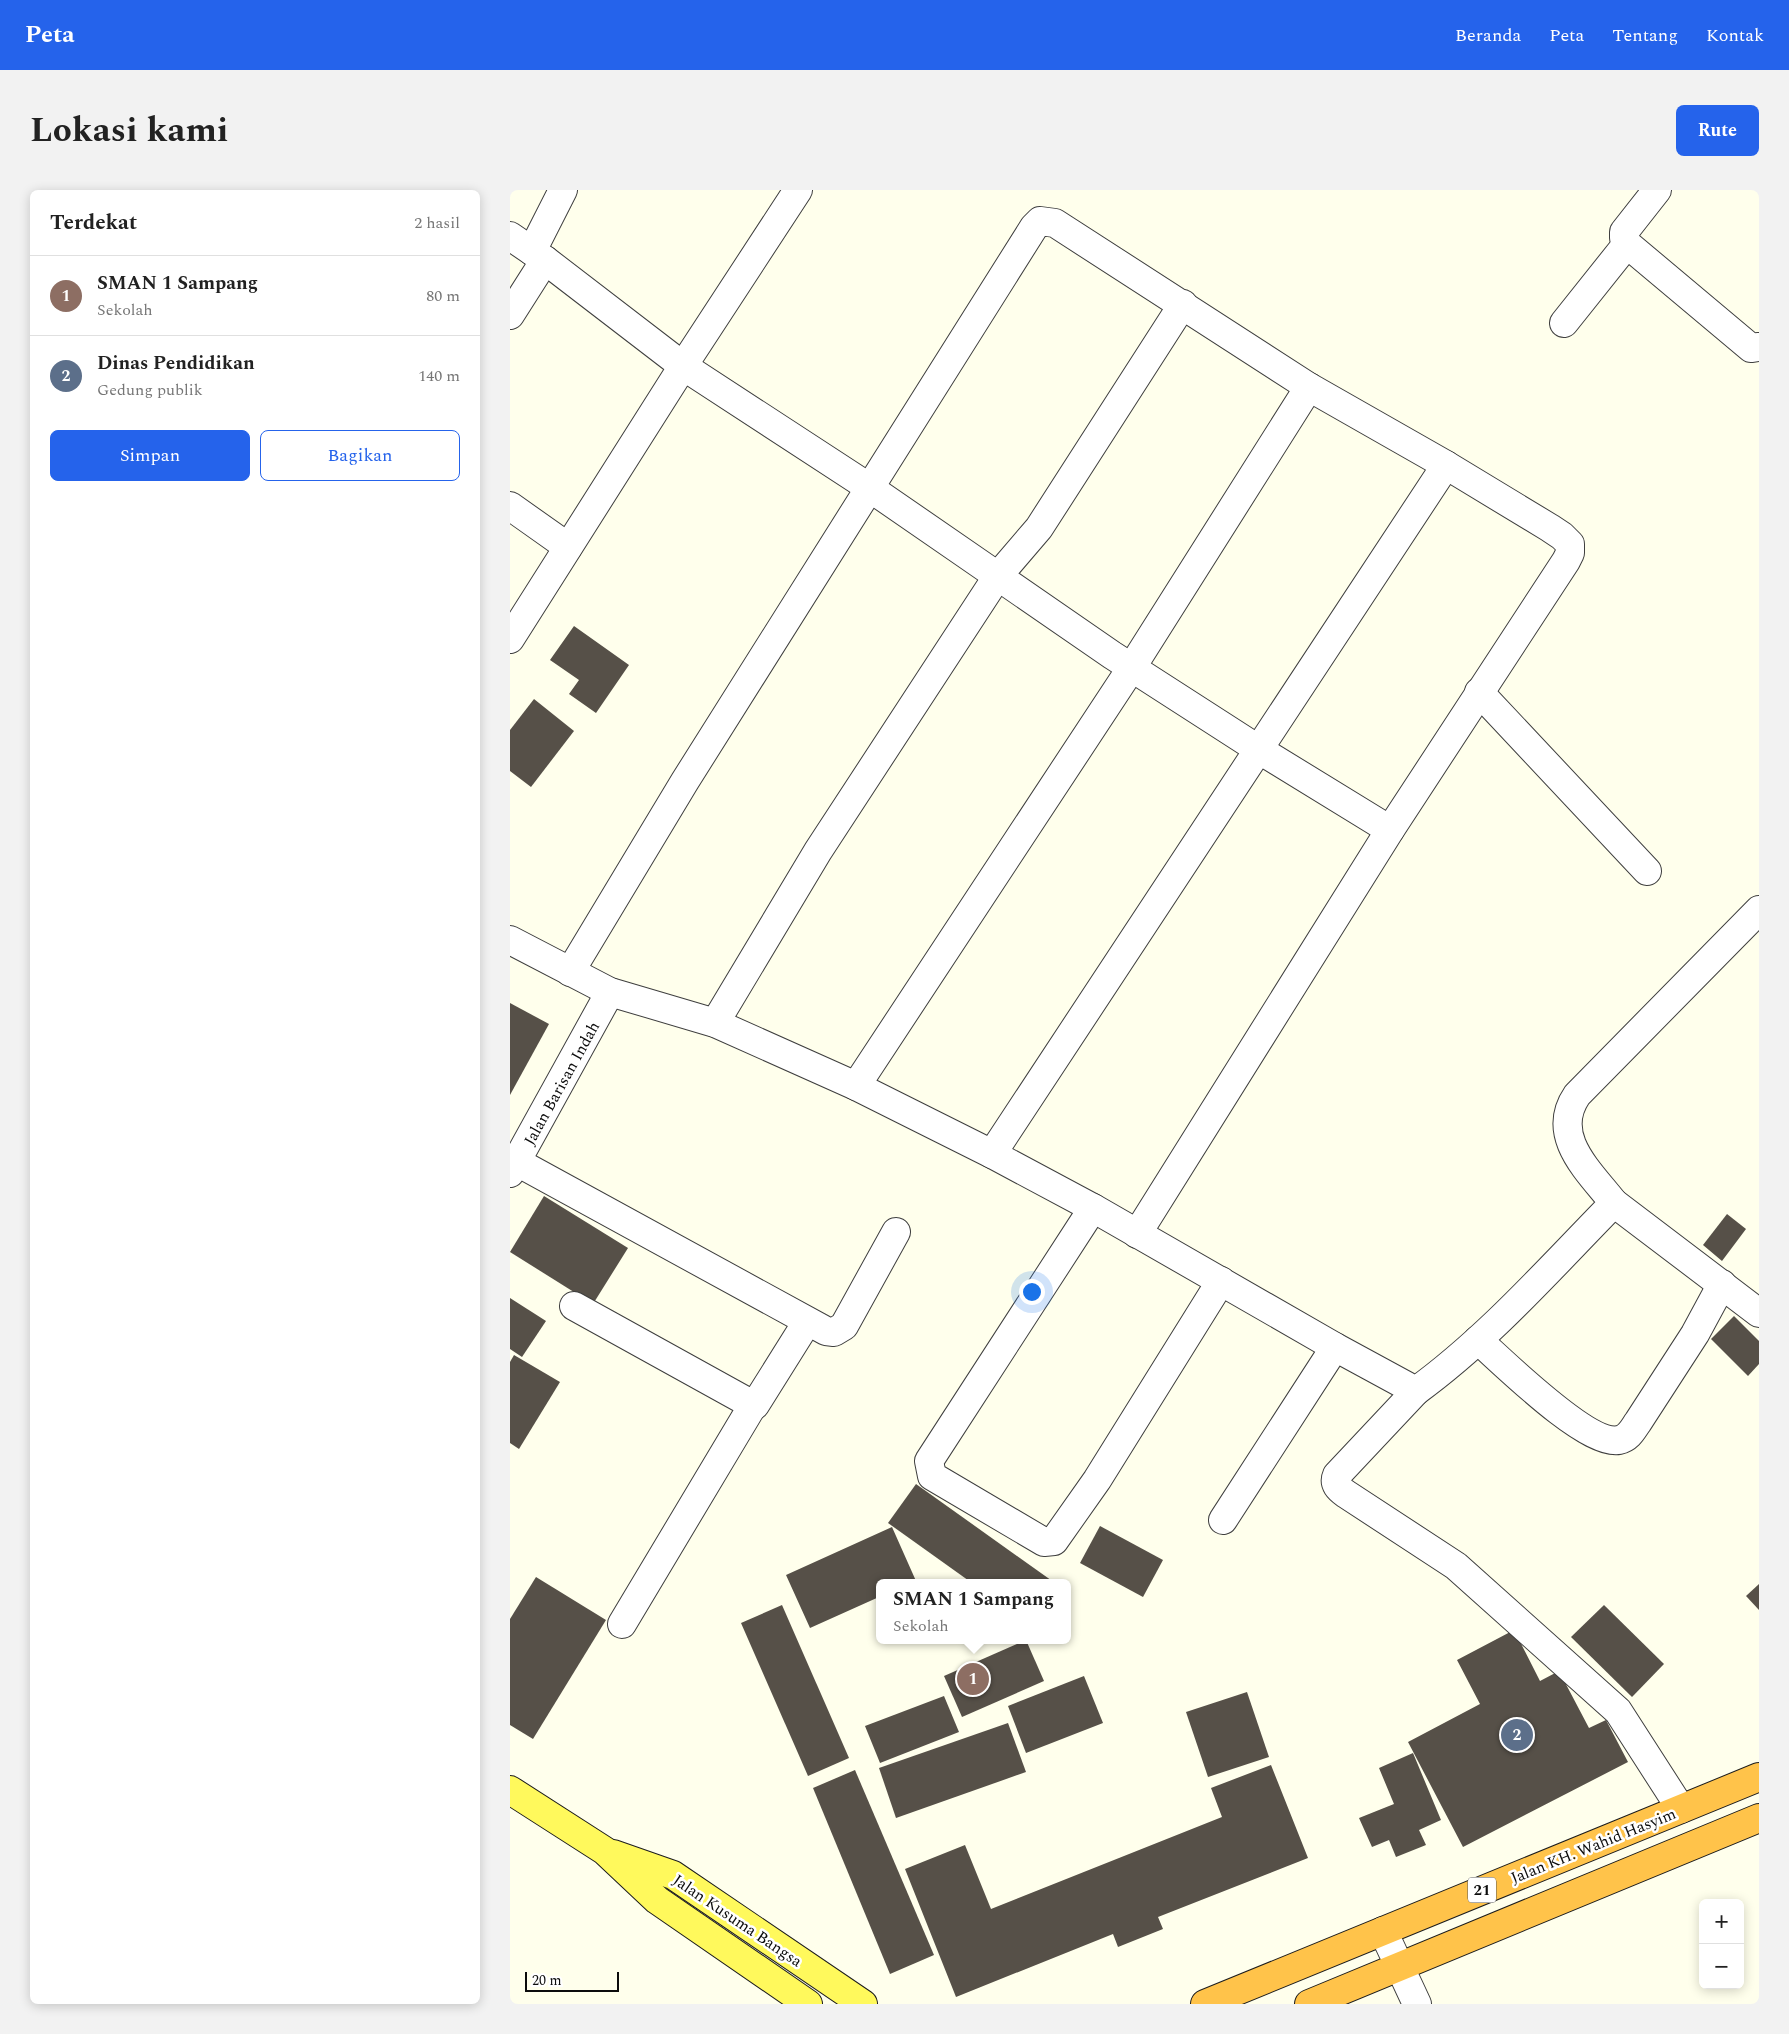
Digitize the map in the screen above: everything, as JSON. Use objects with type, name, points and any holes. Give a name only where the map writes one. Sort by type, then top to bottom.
[{"type":"highway","name":"Jalan KH. Wahid Hasyim","points":[[1205,2004],[1759,1778]]},
{"type":"highway","name":"21","points":[[1309,2004],[1759,1818]]},
{"type":"main road","name":"Jalan Kusuma Bangsa","points":[[510,1790],[605,1851],[657,1900],[808,2004]]},
{"type":"main road","name":"Jalan Kusuma Bangsa","points":[[605,1851],[673,1876],[863,2004]]},
{"type":"street","points":[[510,315],[538,256],[563,190]]},
{"type":"street","points":[[510,639],[683,366],[798,190]]},
{"type":"street","points":[[1657,190],[1624,232],[1626,244],[1751,348],[1759,347]]},
{"type":"street","points":[[570,972],[685,781],[1030,233],[1040,221],[1055,223],[1309,387],[1446,465],[1550,528],[1570,544],[1570,553],[1566,561],[1390,830],[1137,1234]]},
{"type":"street","points":[[510,236],[683,366],[870,488],[997,577],[1132,667],[1258,749],[1390,830]]},
{"type":"street","points":[[1564,323],[1626,244]]},
{"type":"street","points":[[715,1023],[818,851],[997,577],[1039,528],[1183,304]]},
{"type":"street","points":[[856,1086],[1132,667],[1309,387]]},
{"type":"street","points":[[992,1154],[1446,465]]},
{"type":"street","points":[[510,506],[568,547]]},
{"type":"street","points":[[1480,692],[1647,871]]},
{"type":"street","points":[[1759,910],[1577,1095],[1569,1106],[1567,1131],[1571,1145],[1614,1203],[1759,1313]]},
{"type":"street","points":[[510,940],[610,992],[715,1023],[856,1086],[992,1154],[1093,1208],[1416,1391]]},
{"type":"street","name":"Jalan Barisan Indah","points":[[513,1168],[610,992]]},
{"type":"street","points":[[513,1168],[826,1331],[834,1332],[844,1326],[896,1232]]},
{"type":"street","points":[[1614,1203],[1478,1340],[1416,1391],[1337,1475],[1336,1485],[1346,1494],[1456,1566],[1618,1711],[1681,1809]]},
{"type":"street","points":[[1093,1208],[929,1461],[932,1476],[1044,1542],[1054,1541],[1097,1480],[1221,1281]]},
{"type":"street","points":[[1478,1340],[1572,1421],[1608,1439],[1619,1440],[1628,1436],[1638,1422],[1695,1334],[1722,1284]]},
{"type":"street","points":[[574,1306],[753,1405]]},
{"type":"street","points":[[622,1624],[753,1405],[755,1405],[806,1322]]},
{"type":"street","points":[[1223,1520],[1336,1347]]},
{"type":"street","points":[[1383,1931],[1417,2004]]},
{"type":"building","points":[[574,626],[629,665],[596,713],[569,694],[579,680],[550,660]]},
{"type":"building","points":[[534,699],[574,731],[531,787],[510,771],[510,730]]},
{"type":"building","points":[[510,1003],[549,1024],[510,1095]]},
{"type":"building","points":[[544,1196],[628,1248],[593,1304],[510,1252]]},
{"type":"building","points":[[1727,1214],[1746,1229],[1722,1261],[1703,1245]]},
{"type":"building","points":[[510,1298],[546,1321],[522,1357],[510,1349]]},
{"type":"building","points":[[1734,1316],[1759,1341],[1759,1364],[1748,1376],[1711,1339]]},
{"type":"building","points":[[514,1355],[560,1382],[519,1449],[510,1443],[510,1362]]},
{"type":"building","points":[[916,1484],[1049,1579],[966,1579],[888,1523]]},
{"type":"building","points":[[1100,1526],[1163,1560],[1143,1597],[1080,1563]]},
{"type":"building","points":[[892,1527],[915,1579],[876,1579],[876,1598],[810,1628],[786,1575]]},
{"type":"building","points":[[536,1577],[606,1620],[533,1739],[510,1725],[510,1619]]},
{"type":"building","points":[[1759,1584],[1759,1610],[1746,1596]]},
{"type":"building","points":[[782,1605],[849,1758],[808,1776],[741,1623]]},
{"type":"building","points":[[1604,1605],[1664,1664],[1632,1697],[1571,1637]]},
{"type":"building","points":[[1514,1630],[1540,1681],[1559,1671],[1589,1728],[1606,1720],[1628,1762],[1463,1847],[1408,1742],[1480,1704],[1457,1660]]},
{"type":"building","points":[[1017,1644],[1028,1644],[1044,1681],[962,1717],[944,1676]]},
{"type":"building","points":[[1084,1676],[1103,1723],[1026,1753],[1008,1706]]},
{"type":"building","points":[[1247,1692],[1269,1757],[1208,1777],[1186,1712]]},
{"type":"building","points":[[944,1696],[959,1732],[880,1763],[865,1726]]},
{"type":"building","points":[[1008,1723],[1026,1772],[896,1818],[879,1768]]},
{"type":"building","points":[[1413,1753],[1441,1820],[1419,1830],[1426,1845],[1396,1857],[1389,1840],[1372,1847],[1359,1818],[1394,1804],[1379,1768]]},
{"type":"building","points":[[1271,1765],[1308,1858],[1158,1917],[1163,1929],[1118,1947],[1113,1934],[956,1997],[905,1869],[965,1845],[991,1909],[1222,1817],[1211,1788]]},
{"type":"building","points":[[855,1770],[934,1955],[890,1974],[813,1788]]},
{"type":"place","name":"SMAN 1 Sampang","points":[[973,1679]]},
{"type":"place","name":"Dinas Pendidikan","points":[[1517,1735]]}]
